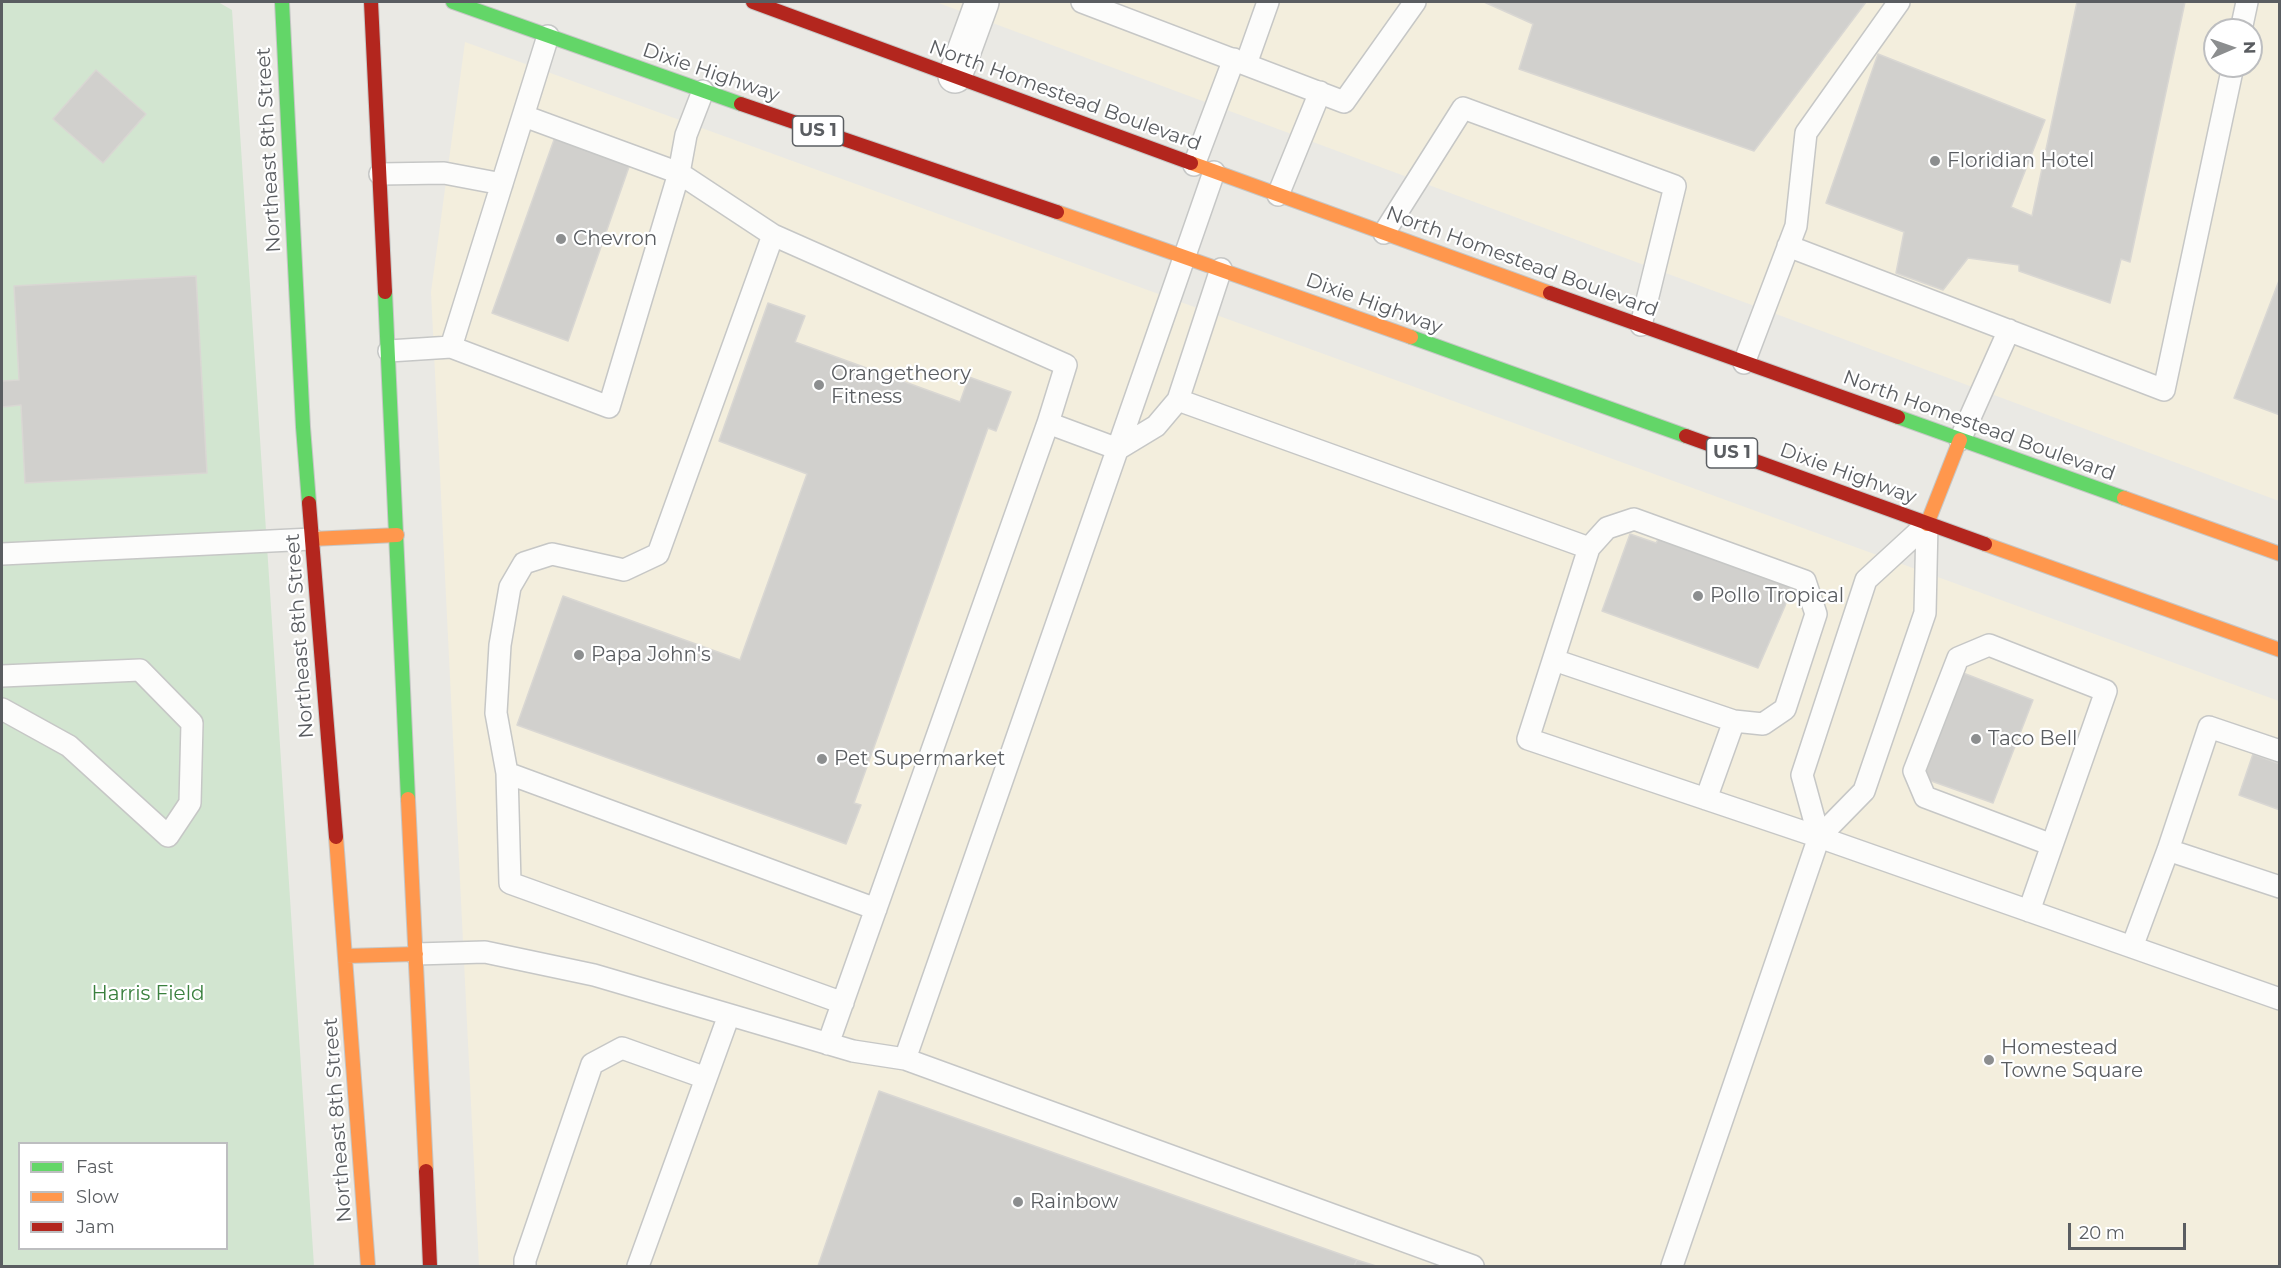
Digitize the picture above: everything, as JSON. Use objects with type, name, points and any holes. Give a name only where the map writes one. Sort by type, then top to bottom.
[{"type":"main road","name":"Northeast 8th Street","points":[[282,2],[295,305],[368,1266]]},
{"type":"main road","points":[[371,2],[430,1266]]},
{"type":"main road","name":"Dixie Highway","points":[[453,2],[702,91],[1185,256],[2280,650]]},
{"type":"main road","name":"North Homestead Boulevard","points":[[761,3],[1204,169],[2280,554]]},
{"type":"main road","points":[[1927,524],[1960,440]]},
{"type":"main road","points":[[312,539],[397,535]]},
{"type":"main road","points":[[346,956],[416,954]]},
{"type":"street","points":[[955,76],[981,2]]},
{"type":"lane","points":[[1082,2],[1125,9],[1240,62],[1344,102],[1415,2]]},
{"type":"lane","points":[[905,1059],[1185,256],[1204,169],[1240,62],[1268,2]]},
{"type":"lane","points":[[1744,363],[1796,226],[1806,133],[1899,2]]},
{"type":"lane","points":[[2244,18],[2247,2]]},
{"type":"lane","points":[[451,347],[548,36]]},
{"type":"lane","points":[[1788,246],[2164,390],[2230,78]]},
{"type":"lane","points":[[389,351],[451,347],[609,407],[679,173],[686,135],[702,91]]},
{"type":"lane","points":[[1278,195],[1320,92]]},
{"type":"lane","points":[[1384,233],[1463,108],[1675,186],[1641,325]]},
{"type":"lane","points":[[524,116],[679,173],[773,235],[1066,365],[1048,423],[828,1044]]},
{"type":"lane","points":[[380,174],[444,173],[502,184]]},
{"type":"lane","points":[[773,235],[658,554],[624,570],[552,554],[524,563],[510,587],[500,645],[496,713],[507,773],[510,883],[843,1003]]},
{"type":"lane","points":[[1118,449],[1156,426],[1178,400],[1221,270]]},
{"type":"lane","points":[[1960,440],[2009,330]]},
{"type":"lane","points":[[1178,400],[1589,548]]},
{"type":"lane","points":[[1048,423],[1118,449]]},
{"type":"lane","points":[[1554,660],[1734,721],[1763,724],[1785,709],[1816,614],[1805,581],[1634,519],[1607,528],[1589,548],[1528,739],[1820,837],[2280,999]]},
{"type":"lane","points":[[1820,837],[1802,775],[1866,580],[1927,524]]},
{"type":"lane","points":[[1672,1266],[1820,837],[1864,791],[1925,613],[1927,524]]},
{"type":"lane","points":[[2,554],[312,539]]},
{"type":"lane","points":[[2029,910],[2052,845],[2106,691],[1989,645],[1958,658],[1914,771],[1925,797],[2052,845]]},
{"type":"lane","points":[[2,676],[140,670],[192,723],[190,803],[168,836],[69,746],[2,709]]},
{"type":"lane","points":[[1706,799],[1734,721]]},
{"type":"lane","points":[[2132,947],[2168,850],[2209,727],[2280,751]]},
{"type":"lane","points":[[507,773],[876,909]]},
{"type":"lane","points":[[2168,850],[2280,887]]},
{"type":"lane","points":[[416,954],[485,952],[594,975],[853,1051],[905,1059],[1473,1266]]},
{"type":"lane","points":[[638,1266],[729,1015]]},
{"type":"lane","points":[[525,1266],[525,1260],[592,1064],[622,1048],[706,1078]]},
{"type":"shaded area","points":[[936,2],[2279,2],[2279,501]]},
{"type":"shaded area","points":[[465,42],[2279,701],[2279,1266],[479,1266],[431,292]]},
{"type":"green space","name":"Harris Field","points":[[2,2],[218,2],[232,10],[314,1266],[2,1266]]},
{"type":"building","points":[[1484,2],[1866,2],[1754,151],[1519,69],[1533,24]]},
{"type":"building","name":"Floridian Hotel","points":[[2077,2],[2185,2],[2130,262],[2121,259],[2110,303],[2019,271],[2019,265],[1968,258],[1943,290],[1896,273],[1904,232],[1826,203],[1878,54],[2045,120],[2011,207],[2032,216]]},
{"type":"building","points":[[96,70],[146,114],[103,163],[53,119]]},
{"type":"building","name":"Chevron","points":[[555,137],[630,164],[568,341],[492,313]]},
{"type":"building","points":[[196,276],[207,473],[25,483],[21,405],[2,407],[2,381],[19,380],[14,286]]},
{"type":"building","points":[[2280,278],[2280,415],[2234,398]]},
{"type":"building","points":[[768,303],[805,316],[795,342],[960,402],[969,377],[1011,392],[996,431],[988,428],[854,803],[861,805],[846,844],[517,725],[563,596],[740,660],[807,474],[719,441]]},
{"type":"building","name":"Pollo Tropical","points":[[1630,534],[1656,543],[1659,538],[1791,586],[1785,606],[1758,668],[1602,611]]},
{"type":"building","name":"Taco Bell","points":[[1958,671],[2033,700],[1993,803],[1920,777]]},
{"type":"building","points":[[2253,754],[2280,764],[2280,810],[2239,795]]},
{"type":"building","points":[[879,1091],[1357,1260],[1354,1266],[818,1266]]},
{"type":"building","points":[[1357,1260],[1376,1266],[1354,1266]]},
{"type":"traffic: fast","points":[[282,2],[303,427],[309,503]]},
{"type":"traffic: fast","points":[[453,2],[741,104]]},
{"type":"traffic: fast","points":[[385,292],[408,799]]},
{"type":"traffic: fast","points":[[1411,337],[1686,436]]},
{"type":"traffic: fast","points":[[1898,417],[2124,498]]},
{"type":"traffic: slow","points":[[1191,163],[1550,293]]},
{"type":"traffic: slow","points":[[1057,212],[1411,337]]},
{"type":"traffic: slow","points":[[1927,524],[1960,440]]},
{"type":"traffic: slow","points":[[2124,498],[2280,554]]},
{"type":"traffic: slow","points":[[312,539],[397,535]]},
{"type":"traffic: slow","points":[[1985,544],[2280,650]]},
{"type":"traffic: slow","points":[[408,799],[426,1171]]},
{"type":"traffic: slow","points":[[336,837],[368,1266]]},
{"type":"traffic: slow","points":[[346,956],[416,954]]},
{"type":"traffic: jam","points":[[371,2],[385,292]]},
{"type":"traffic: jam","points":[[753,2],[1191,163]]},
{"type":"traffic: jam","points":[[741,104],[1057,212]]},
{"type":"traffic: jam","points":[[1550,293],[1898,417]]},
{"type":"traffic: jam","points":[[1686,436],[1985,544]]},
{"type":"traffic: jam","points":[[309,503],[336,837]]},
{"type":"traffic: jam","points":[[426,1171],[430,1266]]},
{"type":"place","name":"Floridian Hotel","points":[[1935,161]]},
{"type":"place","name":"Chevron","points":[[561,239]]},
{"type":"place","name":"Orangetheory Fitness","points":[[819,385]]},
{"type":"place","name":"Pollo Tropical","points":[[1698,596]]},
{"type":"place","name":"Papa John's","points":[[579,655]]},
{"type":"place","name":"Taco Bell","points":[[1976,739]]},
{"type":"place","name":"Pet Supermarket","points":[[822,759]]},
{"type":"place","name":"Homestead Towne Square","points":[[1989,1060]]},
{"type":"place","name":"Rainbow","points":[[1018,1202]]}]
